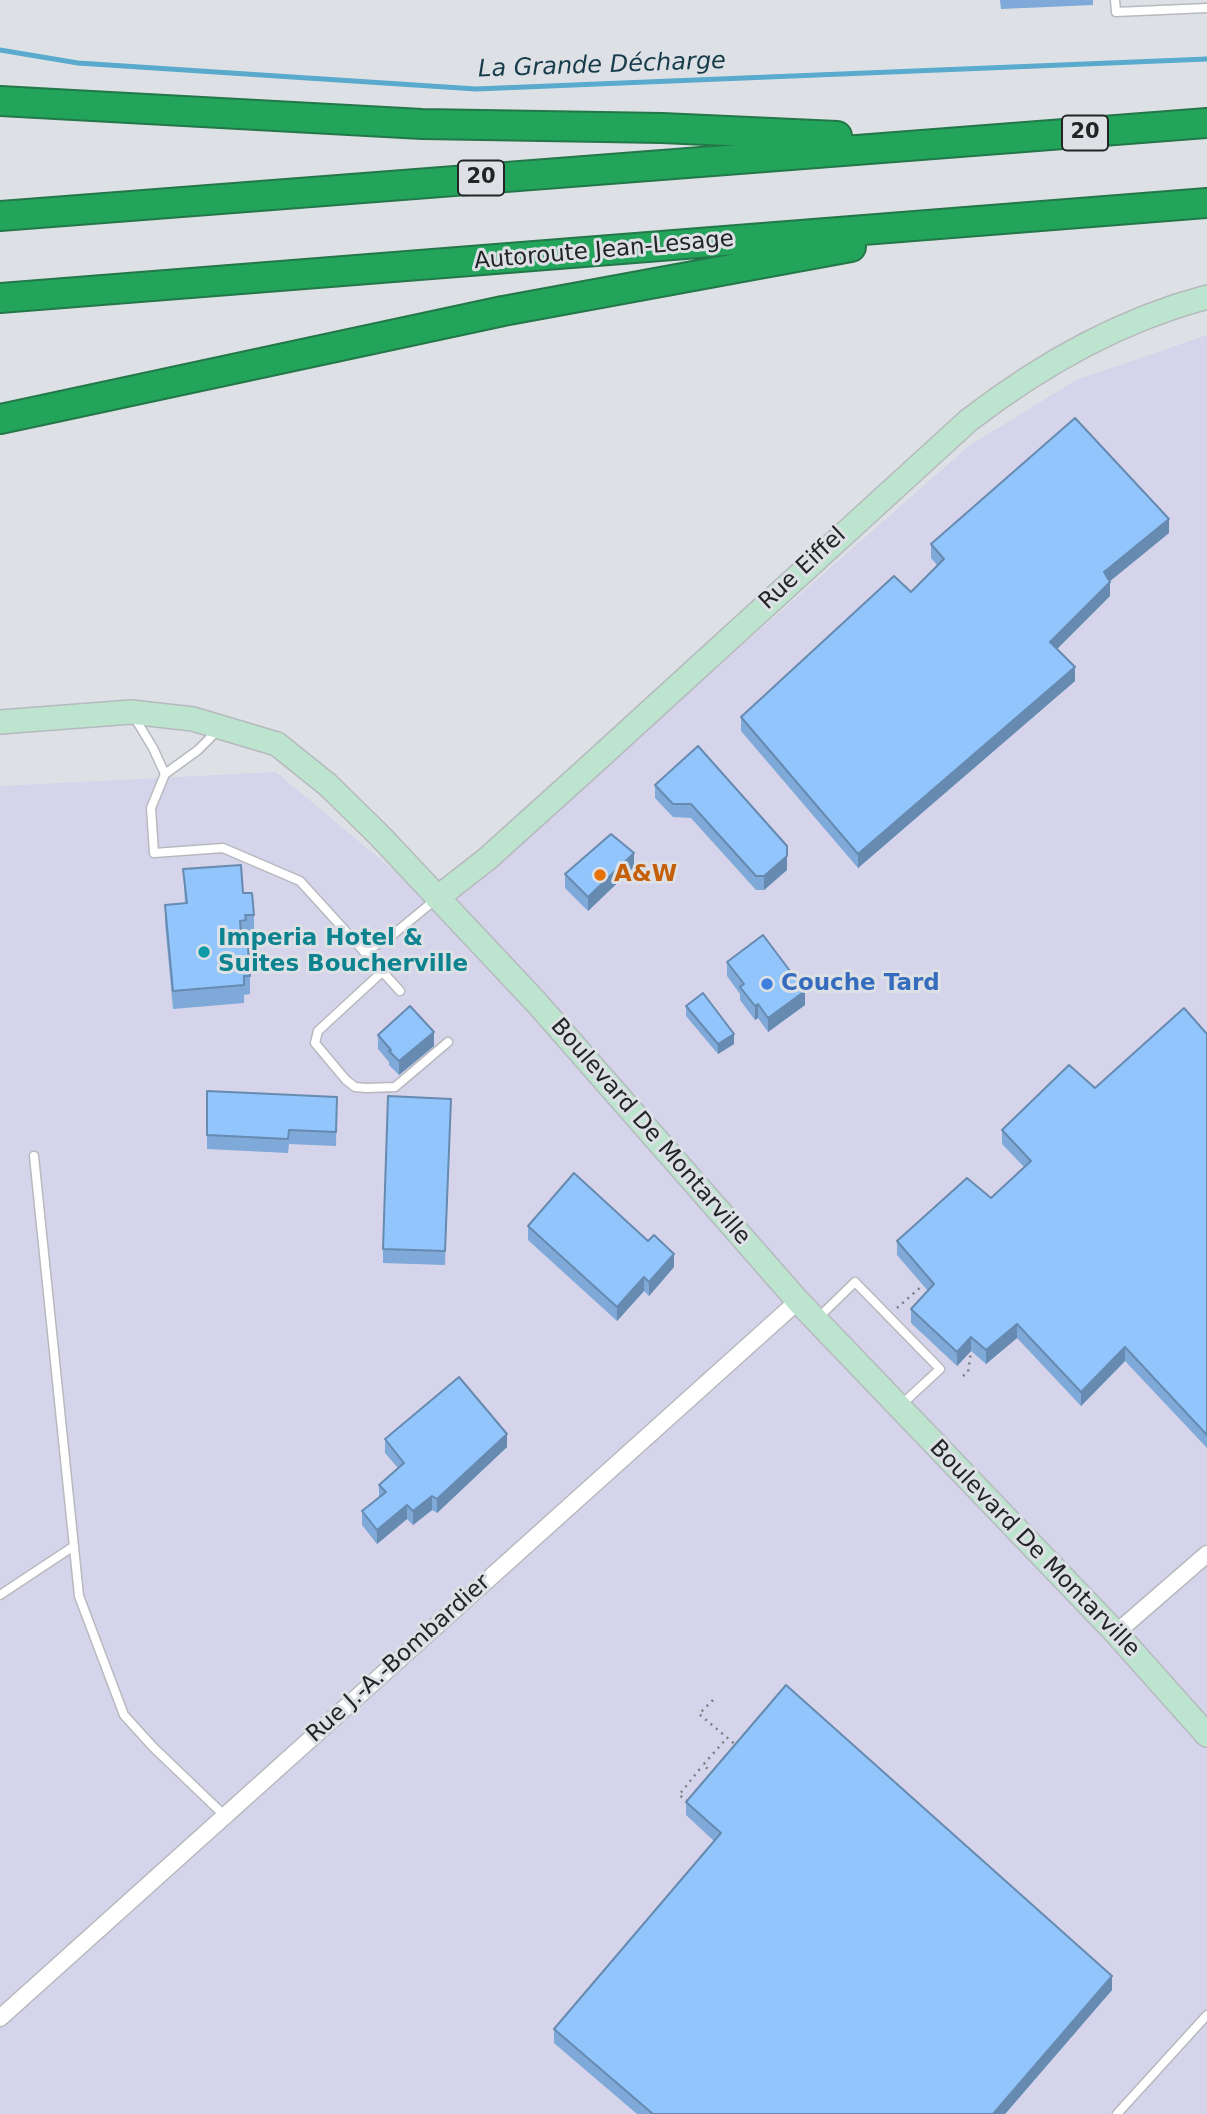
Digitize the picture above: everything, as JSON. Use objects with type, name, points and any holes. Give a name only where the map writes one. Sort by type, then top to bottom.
[{"type":"highway","points":[[0,101],[422,124],[662,128],[962,142]]},
{"type":"highway","name":"20","points":[[0,216],[1207,123]]},
{"type":"highway","name":"Autoroute Jean-Lesage","points":[[0,298],[1207,203]]},
{"type":"highway","points":[[0,419],[604,291],[1023,218]]},
{"type":"street","name":"Rue Eiffel","points":[[437,898],[487,859],[969,420],[1036,372],[1087,345],[1143,319],[1207,298]]},
{"type":"street","name":"Boulevard De Montarville","points":[[0,722],[131,712],[193,719],[276,744],[328,785],[380,836],[536,1002],[798,1301],[1116,1633],[1207,1735]]},
{"type":"street","name":"Rue J.-A.-Bombardier","points":[[0,2018],[798,1301]]},
{"type":"street","points":[[1116,1633],[1207,1554]]},
{"type":"lane","points":[[1115,0],[1116,12],[1207,8]]},
{"type":"lane","points":[[131,712],[165,774]]},
{"type":"lane","points":[[221,727],[198,750],[165,774],[151,808],[154,853],[223,848],[300,881],[400,990]]},
{"type":"lane","points":[[364,952],[390,937],[437,898]]},
{"type":"lane","points":[[382,972],[318,1031],[315,1043],[346,1080],[355,1087],[395,1087],[448,1042]]},
{"type":"lane","points":[[34,1156],[79,1596],[124,1715],[153,1747],[225,1816]]},
{"type":"lane","points":[[816,1320],[855,1282],[940,1369],[899,1407]]},
{"type":"lane","points":[[0,1595],[74,1546]]},
{"type":"lane","points":[[1117,2114],[1207,2015]]},
{"type":"path","points":[[888,1316],[923,1284]]},
{"type":"path","points":[[963,1376],[968,1372],[971,1351]]},
{"type":"path","points":[[713,1700],[699,1714],[742,1750]]},
{"type":"path","points":[[694,1806],[679,1795],[728,1738]]},
{"type":"path","points":[[703,1765],[718,1778]]},
{"type":"shaded area","points":[[1207,335],[1207,2114],[0,2114],[0,786],[276,772],[441,910],[970,445],[1076,380]]},
{"type":"building","points":[[1075,418],[1169,519],[1104,572],[1110,582],[1050,642],[1075,667],[858,854],[741,717],[894,576],[911,592],[944,559],[931,544]]},
{"type":"building","points":[[698,746],[787,846],[787,856],[764,876],[756,876],[691,804],[673,804],[655,785]]},
{"type":"building","points":[[611,834],[634,853],[588,897],[565,874]]},
{"type":"building","name":"Imperia Hotel & Suites Boucherville","points":[[241,865],[243,893],[252,893],[254,915],[245,915],[246,920],[240,921],[242,947],[248,947],[250,976],[244,976],[244,985],[173,991],[165,905],[187,903],[183,869]]},
{"type":"building","points":[[763,935],[805,991],[768,1018],[740,987],[744,984],[727,962]]},
{"type":"building","points":[[703,993],[734,1034],[718,1044],[686,1006]]},
{"type":"building","points":[[410,1006],[434,1032],[399,1061],[378,1035]]},
{"type":"building","points":[[1184,1008],[1207,1034],[1207,1435],[1125,1347],[1081,1392],[1017,1324],[986,1350],[971,1337],[957,1352],[911,1309],[934,1284],[897,1241],[967,1178],[991,1198],[1031,1161],[1002,1130],[1069,1065],[1095,1088]]},
{"type":"building","points":[[207,1091],[337,1097],[336,1132],[289,1130],[288,1139],[207,1135]]},
{"type":"building","points":[[388,1096],[451,1099],[445,1251],[383,1249]]},
{"type":"building","points":[[574,1173],[648,1241],[654,1235],[674,1254],[649,1282],[644,1277],[617,1307],[528,1226]]},
{"type":"building","points":[[459,1377],[507,1434],[437,1499],[432,1496],[413,1511],[407,1505],[377,1530],[362,1511],[386,1492],[379,1485],[404,1463],[385,1439]]},
{"type":"building","points":[[786,1685],[1112,1976],[993,2114],[653,2114],[554,2029],[721,1833],[686,1802]]},
{"type":"waterway","name":"La Grande Décharge","points":[[0,50],[78,63],[476,89],[1207,59]]},
{"type":"place","name":"A&W","points":[[600,875]]},
{"type":"place","name":"Imperia Hotel & Suites Boucherville","points":[[204,952]]},
{"type":"place","name":"Couche Tard","points":[[767,984]]}]
